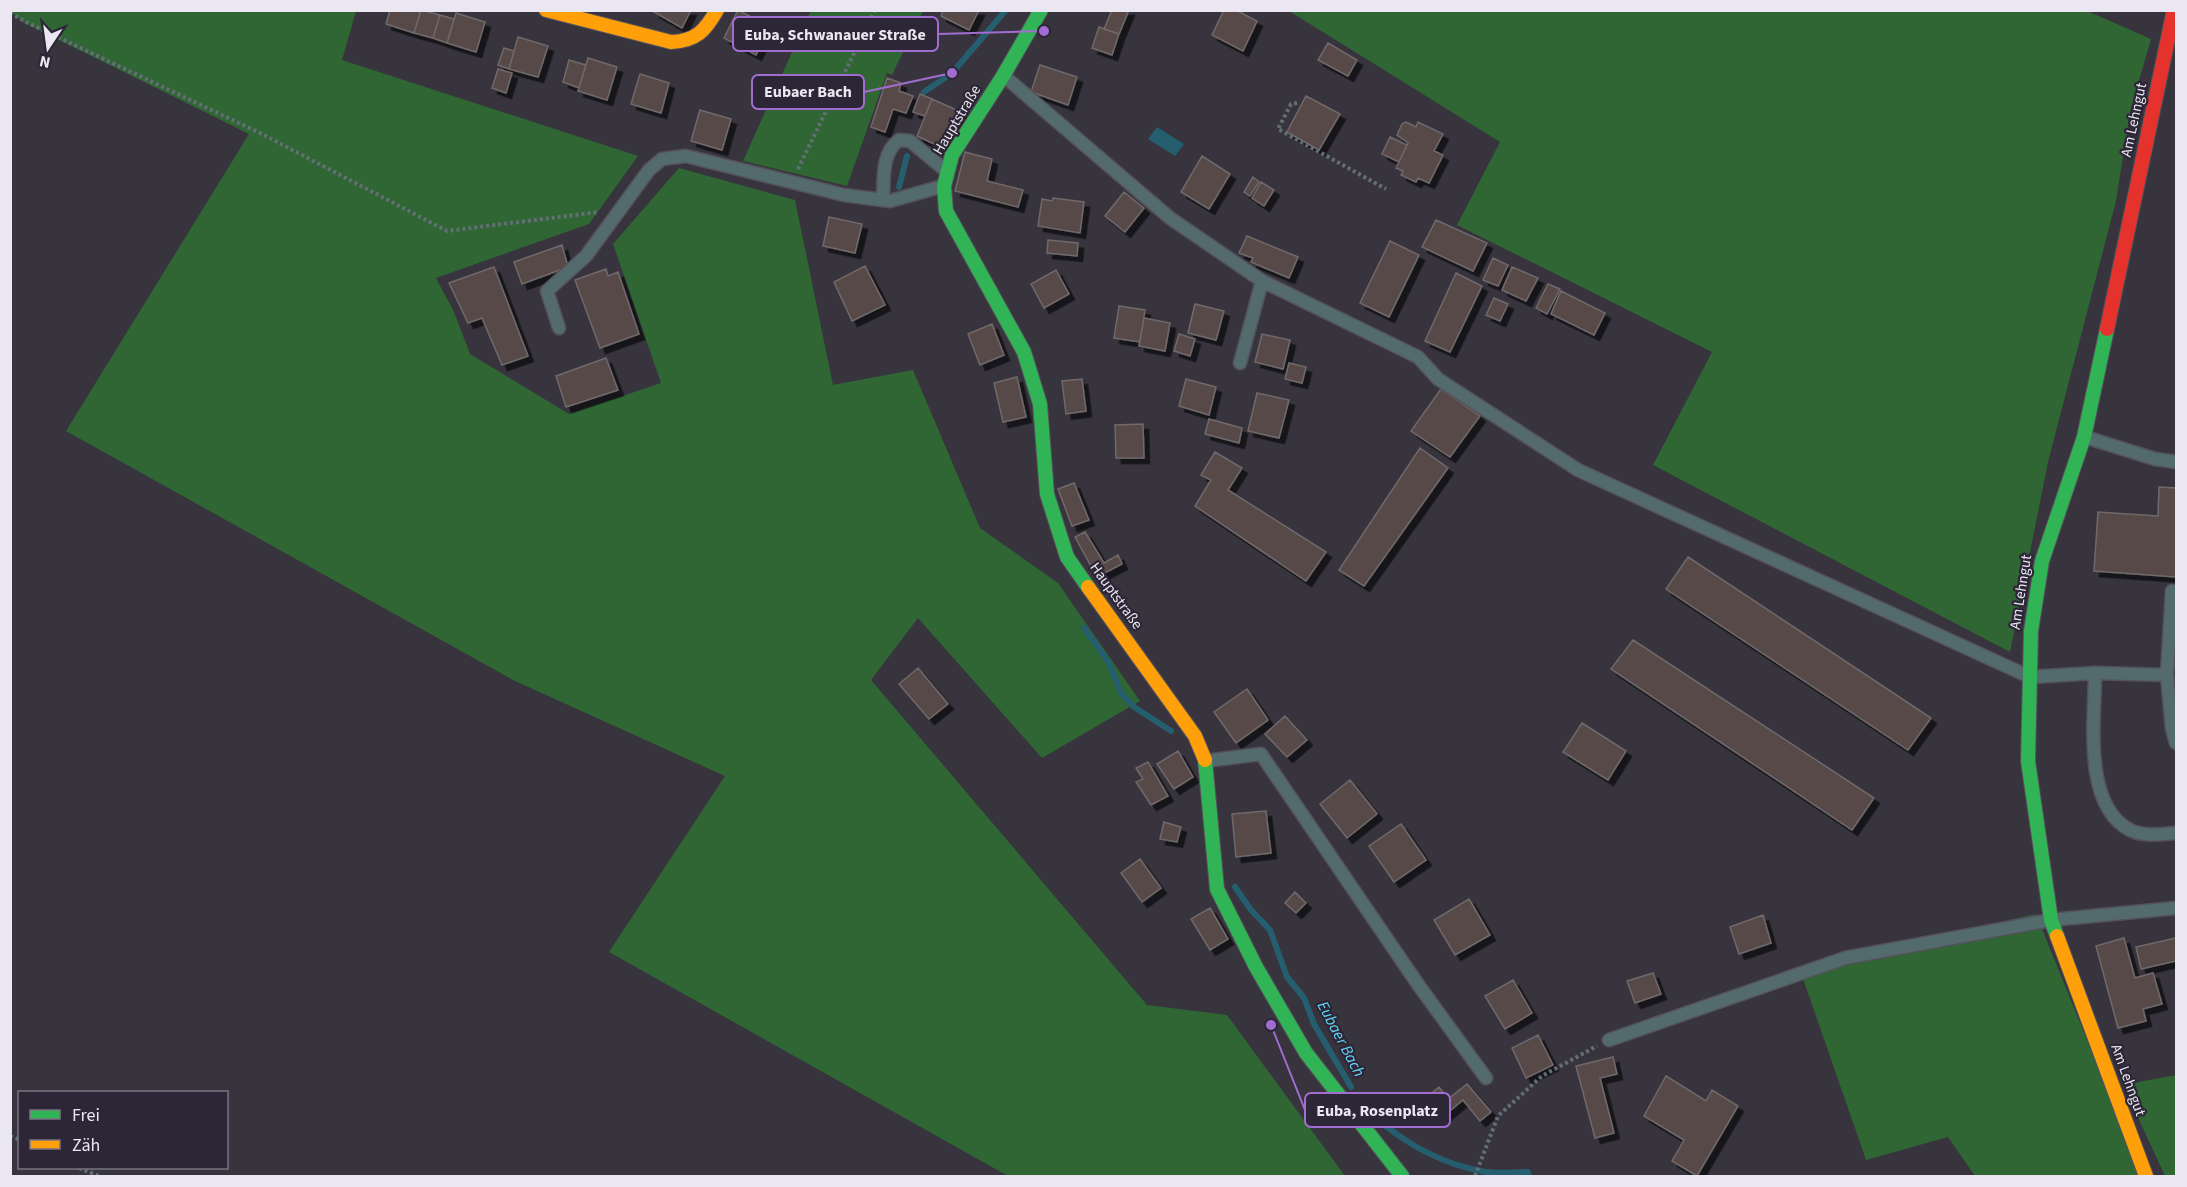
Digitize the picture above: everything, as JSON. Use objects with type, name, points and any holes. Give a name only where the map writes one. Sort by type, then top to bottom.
[{"type":"street","points":[[546,10],[671,42],[690,42],[705,31],[717,10]]},
{"type":"street","name":"Hauptstraße","points":[[1041,10],[1003,76],[952,155],[946,171],[944,186],[946,211],[1024,352],[1040,404],[1047,494],[1067,557],[1195,736],[1205,760],[1217,889],[1256,967],[1306,1053],[1402,1176]]},
{"type":"street","name":"Am Lehngut","points":[[2146,1176],[2051,920],[2028,761],[2031,631],[2042,561],[2084,437],[2174,10]]},
{"type":"lane","points":[[1003,76],[1170,218],[1262,280],[1418,357],[1438,379],[1578,470],[2030,677],[2170,667]]},
{"type":"lane","points":[[883,200],[886,156],[891,145],[899,140],[910,141],[946,171]]},
{"type":"lane","points":[[559,328],[547,291],[586,256],[649,170],[662,159],[686,156],[844,195],[890,201],[944,186]]},
{"type":"lane","points":[[1240,363],[1262,280]]},
{"type":"lane","points":[[2084,437],[2155,459],[2176,462]]},
{"type":"lane","points":[[2172,591],[2170,667],[2172,729],[2176,742]]},
{"type":"lane","points":[[2095,673],[2095,774],[2110,811],[2130,830],[2155,835],[2176,833]]},
{"type":"lane","points":[[1205,760],[1261,754],[1404,965],[1486,1078]]},
{"type":"lane","points":[[1609,1040],[1845,958],[2051,920],[2176,908]]},
{"type":"path","points":[[792,181],[875,10]]},
{"type":"path","points":[[10,12],[28,23],[262,134],[447,231],[618,210]]},
{"type":"path","points":[[1297,103],[1291,104],[1278,129],[1386,189]]},
{"type":"path","points":[[1476,1174],[1498,1116],[1542,1076],[1609,1040]]},
{"type":"path","points":[[83,1169],[99,1176]]},
{"type":"green space","points":[[811,10],[923,11],[892,75],[887,73],[847,186],[743,161]]},
{"type":"green space","points":[[2085,10],[2151,39],[2130,112],[2116,201],[2048,462],[2010,652],[1653,465],[1712,352],[1457,225],[1500,142],[1289,11]]},
{"type":"green space","points":[[10,11],[356,11],[342,60],[638,156],[589,224],[436,278],[454,312],[470,354],[569,414],[661,383],[613,244],[679,168],[795,200],[833,385],[913,370],[980,528],[1058,583],[1140,701],[1042,758],[918,618],[871,680],[1147,1005],[1227,1015],[1345,1176],[1008,1176],[609,952],[725,776],[515,681],[66,431],[249,134],[23,22]]},
{"type":"green space","points":[[2036,914],[2142,1176],[1975,1176],[1948,1137],[1866,1160],[1800,970],[1843,957]]},
{"type":"green space","points":[[2176,1075],[2176,1176],[2165,1176],[2123,1085]]},
{"type":"water","points":[[1157,127],[1184,144],[1175,156],[1148,139]]},
{"type":"building","points":[[390,10],[421,10],[414,33],[386,24]]},
{"type":"building","points":[[421,10],[440,15],[433,38],[414,33]]},
{"type":"building","points":[[655,10],[691,10],[682,28],[654,12]]},
{"type":"building","points":[[738,10],[770,27],[756,55],[724,38]]},
{"type":"building","points":[[943,10],[979,10],[969,30],[941,16]]},
{"type":"building","points":[[1112,10],[1129,10],[1119,34],[1104,29]]},
{"type":"building","points":[[1224,10],[1236,10],[1257,21],[1243,51],[1212,35]]},
{"type":"building","points":[[456,13],[485,22],[476,52],[447,43]]},
{"type":"building","points":[[440,15],[454,19],[447,43],[433,38]]},
{"type":"building","points":[[1099,27],[1119,34],[1112,55],[1092,48]]},
{"type":"building","points":[[518,37],[548,46],[538,77],[509,69]]},
{"type":"building","points":[[1328,43],[1357,60],[1348,76],[1318,60]]},
{"type":"building","points":[[504,48],[514,51],[509,69],[498,65]]},
{"type":"building","points":[[588,58],[617,67],[607,100],[578,91]]},
{"type":"building","points":[[569,60],[586,65],[579,88],[563,82]]},
{"type":"building","points":[[1040,65],[1077,77],[1068,105],[1031,92]]},
{"type":"building","points":[[498,69],[512,73],[506,93],[492,88]]},
{"type":"building","points":[[640,74],[669,83],[661,113],[631,104]]},
{"type":"building","points":[[887,78],[901,83],[899,91],[913,96],[906,113],[893,109],[885,132],[871,127]]},
{"type":"building","points":[[920,94],[932,99],[925,116],[913,112]]},
{"type":"building","points":[[1306,96],[1340,114],[1319,150],[1287,132]]},
{"type":"building","points":[[932,99],[961,112],[945,149],[917,136]]},
{"type":"building","points":[[700,110],[731,119],[722,150],[691,141]]},
{"type":"building","points":[[1406,122],[1416,127],[1418,122],[1443,134],[1434,151],[1443,155],[1429,183],[1418,178],[1416,182],[1401,175],[1403,171],[1396,168],[1408,143],[1397,135],[1402,124]]},
{"type":"building","points":[[1390,137],[1407,145],[1399,162],[1382,154]]},
{"type":"building","points":[[965,152],[992,159],[987,181],[1023,190],[1018,207],[955,191]]},
{"type":"building","points":[[1202,156],[1230,174],[1209,209],[1181,192]]},
{"type":"building","points":[[1253,177],[1259,182],[1250,196],[1244,192]]},
{"type":"building","points":[[1261,182],[1274,190],[1264,206],[1252,198]]},
{"type":"building","points":[[1124,192],[1144,208],[1125,232],[1105,216]]},
{"type":"building","points":[[1053,198],[1084,202],[1080,233],[1038,226],[1042,199],[1052,201]]},
{"type":"building","points":[[829,217],[862,224],[855,253],[823,246]]},
{"type":"building","points":[[1436,220],[1487,243],[1473,271],[1422,247]]},
{"type":"building","points":[[1247,236],[1298,257],[1289,278],[1251,262],[1253,258],[1239,253]]},
{"type":"building","points":[[1048,240],[1078,243],[1077,256],[1047,253]]},
{"type":"building","points":[[1390,241],[1419,255],[1389,317],[1360,303]]},
{"type":"building","points":[[562,245],[568,267],[522,284],[514,262]]},
{"type":"building","points":[[1493,258],[1508,265],[1498,286],[1483,280]]},
{"type":"building","points":[[865,266],[885,305],[852,321],[834,282]]},
{"type":"building","points":[[494,267],[528,356],[502,365],[482,318],[468,323],[449,283]]},
{"type":"building","points":[[1512,267],[1538,278],[1526,301],[1502,290]]},
{"type":"building","points":[[606,269],[608,276],[618,272],[639,334],[600,348],[575,280]]},
{"type":"building","points":[[1056,270],[1069,294],[1044,308],[1031,284]]},
{"type":"building","points":[[1456,273],[1482,286],[1450,352],[1425,341]]},
{"type":"building","points":[[1548,284],[1560,289],[1547,314],[1536,308]]},
{"type":"building","points":[[1561,291],[1605,313],[1594,335],[1551,314]]},
{"type":"building","points":[[1494,298],[1508,304],[1500,321],[1486,315]]},
{"type":"building","points":[[1195,304],[1224,311],[1216,340],[1188,333]]},
{"type":"building","points":[[1119,306],[1145,310],[1140,342],[1114,338]]},
{"type":"building","points":[[1144,318],[1170,323],[1165,351],[1139,346]]},
{"type":"building","points":[[992,324],[1004,355],[980,365],[968,334]]},
{"type":"building","points":[[1179,334],[1195,339],[1190,356],[1174,351]]},
{"type":"building","points":[[1262,334],[1290,340],[1283,369],[1255,362]]},
{"type":"building","points":[[606,358],[618,390],[566,407],[556,376]]},
{"type":"building","points":[[1289,363],[1306,367],[1302,383],[1285,379]]},
{"type":"building","points":[[1017,377],[1026,417],[1003,422],[994,383]]},
{"type":"building","points":[[1082,379],[1086,411],[1066,414],[1062,381]]},
{"type":"building","points":[[1186,379],[1216,387],[1209,415],[1179,406]]},
{"type":"building","points":[[1441,389],[1480,416],[1450,457],[1411,431]]},
{"type":"building","points":[[1257,393],[1289,400],[1279,438],[1248,431]]},
{"type":"building","points":[[1209,419],[1242,428],[1239,443],[1205,434]]},
{"type":"building","points":[[1143,424],[1144,458],[1116,458],[1115,425]]},
{"type":"building","points":[[1420,448],[1448,468],[1364,586],[1339,570]]},
{"type":"building","points":[[1215,452],[1242,468],[1228,490],[1326,552],[1306,581],[1195,506],[1211,480],[1201,475]]},
{"type":"building","points":[[1074,483],[1089,520],[1072,526],[1058,489]]},
{"type":"building","points":[[2159,487],[2176,488],[2176,577],[2094,571],[2098,512],[2158,516]]},
{"type":"building","points":[[1085,532],[1104,563],[1118,555],[1122,564],[1097,577],[1075,537]]},
{"type":"building","points":[[1688,557],[1931,718],[1908,750],[1666,589]]},
{"type":"building","points":[[1633,640],[1874,798],[1852,830],[1611,669]]},
{"type":"building","points":[[918,668],[948,704],[929,719],[899,684]]},
{"type":"building","points":[[1247,689],[1268,720],[1236,743],[1214,712]]},
{"type":"building","points":[[1285,716],[1307,740],[1287,757],[1265,734]]},
{"type":"building","points":[[1582,723],[1626,751],[1608,780],[1563,752]]},
{"type":"building","points":[[1178,751],[1193,777],[1174,789],[1157,764]]},
{"type":"building","points":[[1148,762],[1168,796],[1151,805],[1136,782],[1143,779],[1136,768]]},
{"type":"building","points":[[1350,780],[1377,814],[1347,838],[1320,804]]},
{"type":"building","points":[[1266,811],[1271,853],[1236,857],[1232,814]]},
{"type":"building","points":[[1164,822],[1181,827],[1177,842],[1160,839]]},
{"type":"building","points":[[1401,824],[1426,860],[1394,882],[1369,846]]},
{"type":"building","points":[[1140,859],[1161,888],[1142,902],[1121,873]]},
{"type":"building","points":[[1295,892],[1306,903],[1296,913],[1285,903]]},
{"type":"building","points":[[1469,899],[1490,935],[1455,955],[1434,920]]},
{"type":"building","points":[[1210,908],[1228,939],[1210,950],[1191,919]]},
{"type":"building","points":[[1763,915],[1771,943],[1739,954],[1730,927]]},
{"type":"building","points":[[2124,938],[2135,978],[2153,973],[2162,1004],[2143,1009],[2146,1021],[2118,1028],[2096,946]]},
{"type":"building","points":[[2176,938],[2176,961],[2141,969],[2136,947]]},
{"type":"building","points":[[1653,973],[1661,994],[1635,1003],[1627,981]]},
{"type":"building","points":[[1513,980],[1532,1013],[1505,1029],[1485,996]]},
{"type":"building","points":[[1538,1035],[1553,1065],[1526,1078],[1512,1048]]},
{"type":"building","points":[[1613,1057],[1617,1074],[1600,1078],[1614,1133],[1595,1138],[1576,1066]]},
{"type":"building","points":[[1666,1076],[1706,1101],[1712,1090],[1738,1106],[1697,1176],[1672,1161],[1684,1140],[1644,1116]]},
{"type":"building","points":[[1467,1084],[1491,1112],[1480,1121],[1463,1100],[1438,1121],[1422,1101],[1439,1087],[1448,1099]]},
{"type":"waterway","name":"Eubaer Bach","points":[[924,92],[952,73],[1006,10]]},
{"type":"waterway","points":[[899,187],[907,156]]},
{"type":"waterway","points":[[1084,628],[1109,663],[1121,693],[1134,707],[1171,731]]},
{"type":"waterway","name":"Eubaer Bach","points":[[1235,887],[1251,910],[1270,930],[1287,977],[1304,998],[1314,1024],[1351,1087]]},
{"type":"waterway","name":"Eubaer Bach","points":[[1374,1116],[1399,1136],[1440,1159],[1470,1169],[1501,1173],[1528,1172],[1529,1176]]},
{"type":"traffic: fast","points":[[1041,10],[1003,76],[952,155],[944,186],[946,211],[1024,352],[1040,404],[1047,494],[1067,557],[1088,587]]},
{"type":"traffic: fast","points":[[2057,936],[2051,920],[2028,761],[2031,631],[2042,561],[2084,437],[2107,329]]},
{"type":"traffic: fast","points":[[1205,760],[1217,889],[1256,967],[1306,1053],[1402,1176]]},
{"type":"traffic: slow","points":[[546,10],[671,42],[687,40],[699,34],[717,10]]},
{"type":"traffic: slow","points":[[1088,587],[1195,736],[1205,760]]},
{"type":"traffic: slow","points":[[2057,936],[2146,1176]]},
{"type":"traffic: jam","points":[[2107,329],[2174,10]]},
{"type":"place","name":"Euba, Schwanauer Straße","points":[[1044,31]]},
{"type":"place","name":"Eubaer Bach","points":[[952,73]]},
{"type":"place","name":"Euba, Rosenplatz","points":[[1271,1025]]}]
